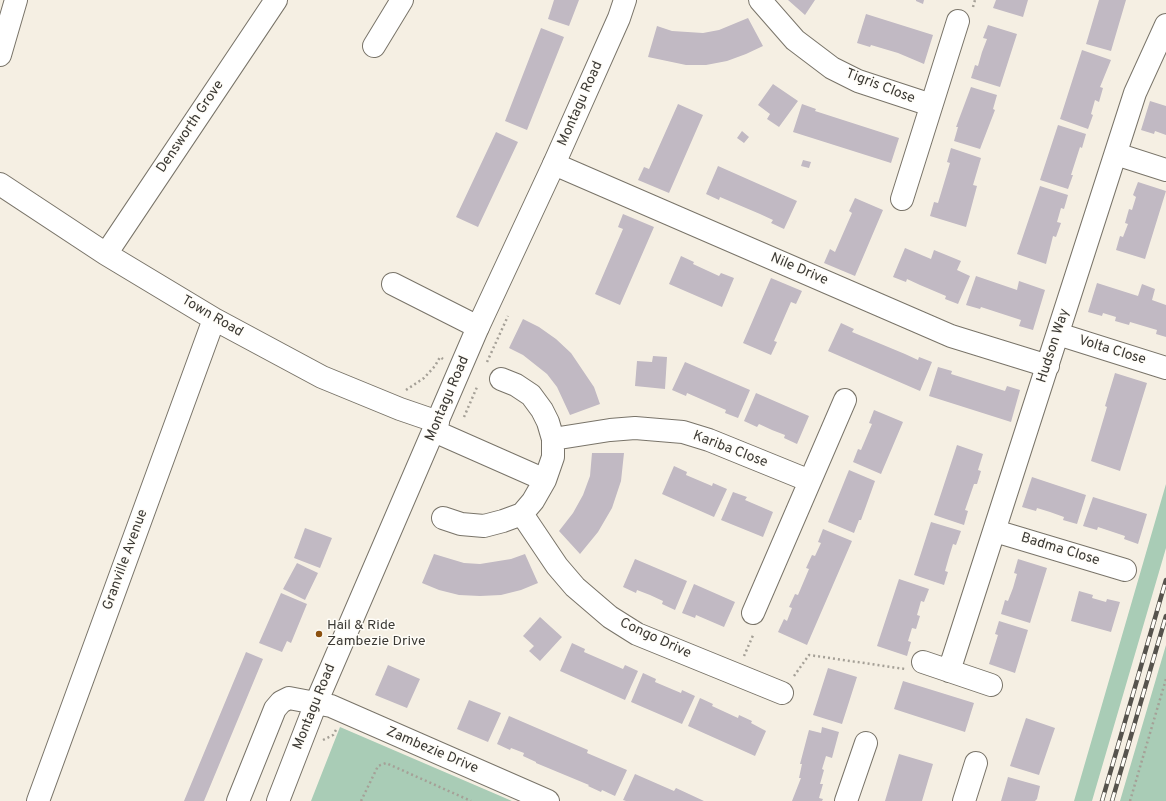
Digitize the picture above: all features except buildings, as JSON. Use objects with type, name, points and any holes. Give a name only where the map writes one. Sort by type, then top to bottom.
[{"type":"street","points":[[0,55],[16,0]]},
{"type":"street","name":"Densworth Grove","points":[[106,254],[276,0]]},
{"type":"street","points":[[374,46],[402,0]]},
{"type":"street","name":"Montagu Road","points":[[278,801],[316,703],[478,327],[554,164],[619,18],[625,0]]},
{"type":"street","name":"Tigris Close","points":[[760,0],[794,40],[832,68],[858,81],[931,106]]},
{"type":"street","name":"Tigris Close","points":[[902,199],[958,21]]},
{"type":"street","name":"Hudson Way","points":[[949,671],[1135,93],[1166,24]]},
{"type":"street","points":[[1116,154],[1166,170]]},
{"type":"street","name":"Nile Drive","points":[[554,164],[952,336],[1048,366]]},
{"type":"street","name":"Town Road","points":[[0,184],[106,254],[214,319],[322,377],[400,409],[545,480]]},
{"type":"street","points":[[394,284],[478,327]]},
{"type":"street","name":"Granville Avenue","points":[[38,801],[214,319]]},
{"type":"street","name":"Volta Close","points":[[1058,334],[1166,368]]},
{"type":"street","points":[[443,518],[461,524],[484,526],[522,514],[533,501],[545,480],[553,457],[553,439],[542,410],[531,395],[494,372]]},
{"type":"street","points":[[753,613],[845,400]]},
{"type":"street","name":"Kariba Close","points":[[553,439],[610,430],[635,428],[683,432],[709,440],[810,481]]},
{"type":"street","name":"Congo Drive","points":[[522,514],[557,566],[575,587],[610,618],[637,634],[782,693]]},
{"type":"street","name":"Badma Close","points":[[995,531],[1125,570]]},
{"type":"street","points":[[923,662],[991,685]]},
{"type":"street","name":"Zambezie Drive","points":[[238,801],[278,705],[289,698],[331,706],[548,801]]},
{"type":"street","points":[[846,801],[866,743]]},
{"type":"street","points":[[964,801],[976,763]]},
{"type":"path","points":[[494,372],[497,341]]},
{"type":"path","points":[[406,390],[417,384],[436,366]]},
{"type":"path","points":[[464,417],[477,387]]},
{"type":"path","points":[[736,674],[760,619],[753,613]]},
{"type":"path","points":[[782,693],[809,655],[913,670],[923,662]]},
{"type":"path","points":[[1130,801],[1166,679]]},
{"type":"path","points":[[361,801],[378,766],[386,763],[471,801]]},
{"type":"green space","points":[[1166,484],[1166,548],[1092,801],[1074,801]]},
{"type":"green space","points":[[1166,645],[1166,801],[1120,801]]},
{"type":"green space","points":[[340,727],[512,801],[311,801]]},
{"type":"railway","points":[[1102,801],[1166,580]]},
{"type":"railway","points":[[1112,801],[1166,616]]},
{"type":"place","name":"Hail & Ride Zambezie Drive","points":[[319,634]]}]
